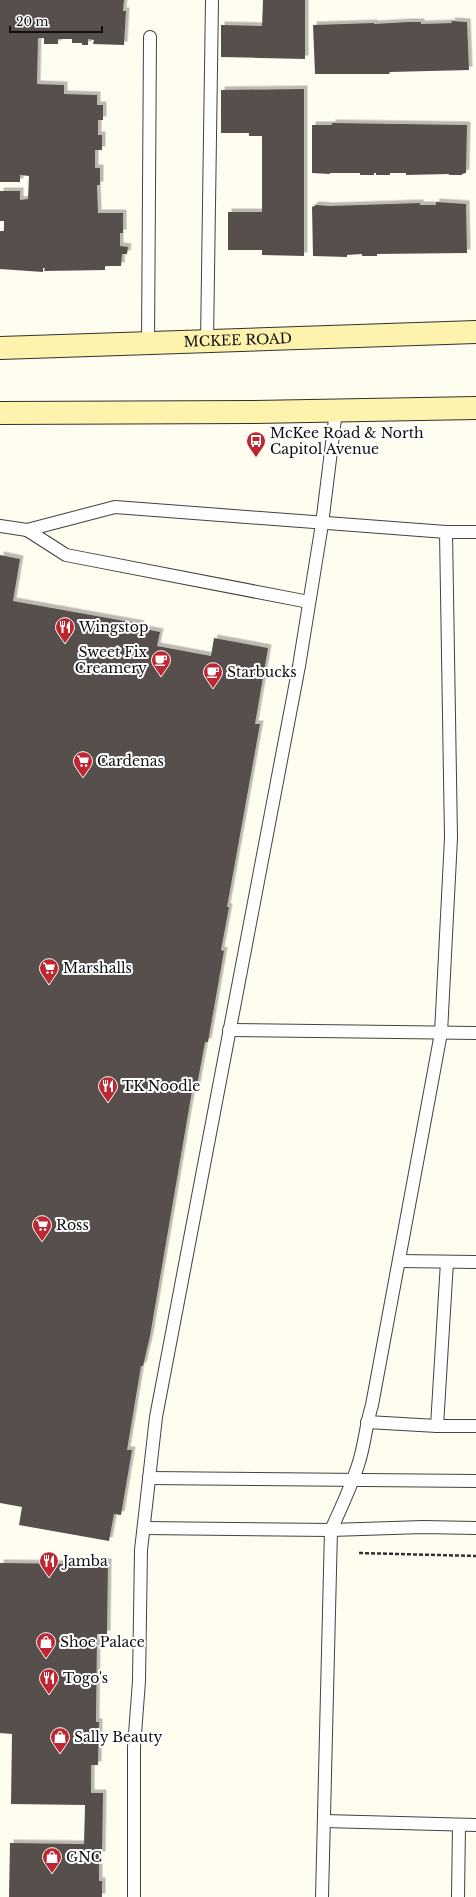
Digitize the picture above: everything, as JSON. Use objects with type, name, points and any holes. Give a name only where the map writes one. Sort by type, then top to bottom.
[{"type":"main road","name":"MCKEE ROAD","points":[[0,348],[476,332]]},
{"type":"main road","points":[[0,413],[336,411],[476,408]]},
{"type":"lane","points":[[207,342],[212,0]]},
{"type":"lane","points":[[148,343],[150,38]]},
{"type":"lane","points":[[134,1897],[134,1747],[139,1681],[141,1550],[156,1417],[277,785],[322,524],[336,411]]},
{"type":"lane","points":[[0,526],[27,530],[115,507],[322,524],[446,532],[476,532]]},
{"type":"lane","points":[[27,530],[66,555],[309,602]]},
{"type":"lane","points":[[322,1897],[331,1530],[354,1480],[360,1460],[367,1422],[372,1405],[441,1033],[451,838],[446,532]]},
{"type":"lane","points":[[229,1030],[476,1034]]},
{"type":"lane","points":[[399,1261],[476,1262]]},
{"type":"lane","points":[[437,1426],[447,1262]]},
{"type":"lane","points":[[367,1422],[437,1426],[476,1426]]},
{"type":"lane","points":[[149,1478],[476,1481]]},
{"type":"lane","points":[[144,1528],[331,1530],[423,1527],[476,1528]]},
{"type":"lane","points":[[324,1822],[476,1825]]},
{"type":"lane","points":[[458,1897],[459,1825]]},
{"type":"path","points":[[355,1553],[476,1556]]},
{"type":"building","points":[[0,0],[124,0],[123,11],[126,11],[124,45],[93,44],[94,40],[88,39],[88,45],[82,45],[82,43],[72,43],[72,39],[58,39],[58,44],[44,44],[44,38],[38,38],[37,84],[64,85],[64,94],[97,95],[97,105],[103,105],[103,120],[98,120],[98,135],[102,135],[102,150],[95,150],[95,168],[100,168],[100,185],[97,185],[98,213],[123,213],[123,233],[120,233],[120,246],[128,247],[127,254],[122,254],[121,266],[105,266],[105,270],[44,271],[45,268],[43,268],[43,272],[0,269],[0,231],[4,231],[4,221],[0,221],[0,191],[20,191],[20,200],[28,199],[29,176],[20,175],[20,182],[0,182]]},
{"type":"building","points":[[263,0],[305,0],[305,59],[221,57],[221,25],[262,26]]},
{"type":"building","points":[[451,21],[467,22],[469,70],[390,72],[389,74],[315,74],[313,25],[408,22],[421,22],[421,24],[452,23]]},
{"type":"building","points":[[304,89],[304,256],[262,255],[262,250],[228,250],[228,212],[262,212],[262,136],[249,136],[249,133],[221,133],[221,90]]},
{"type":"building","points":[[332,123],[467,125],[466,173],[462,175],[406,175],[406,173],[390,173],[390,175],[376,175],[376,173],[374,173],[374,175],[360,175],[360,173],[312,173],[312,125],[332,125]]},
{"type":"building","points":[[436,202],[466,204],[467,253],[377,254],[377,256],[362,256],[362,254],[347,255],[347,257],[313,256],[312,207],[316,205],[330,206],[420,203],[420,205],[436,205]]},
{"type":"building","points":[[0,555],[20,559],[13,601],[141,624],[140,628],[160,632],[157,646],[211,656],[214,638],[268,648],[255,724],[260,724],[227,907],[229,907],[221,950],[224,951],[208,1042],[205,1042],[196,1091],[192,1091],[150,1336],[143,1366],[141,1366],[127,1450],[132,1450],[121,1515],[114,1514],[109,1541],[19,1525],[22,1507],[0,1503]]},
{"type":"building","points":[[83,1561],[108,1562],[107,1634],[97,1634],[96,1722],[99,1722],[98,1765],[91,1765],[91,1793],[103,1793],[102,1855],[99,1855],[99,1881],[102,1881],[102,1897],[9,1897],[10,1843],[84,1844],[85,1805],[11,1804],[12,1734],[0,1733],[0,1563],[84,1564]]},
{"type":"place","name":"McKee Road & North Capitol Avenue","points":[[256,458]]},
{"type":"place","name":"Wingstop","points":[[65,644]]},
{"type":"place","name":"Sweet Fix Creamery","points":[[161,677]]},
{"type":"place","name":"Starbucks","points":[[213,689]]},
{"type":"place","name":"Cardenas","points":[[83,778]]},
{"type":"place","name":"Marshalls","points":[[49,985]]},
{"type":"place","name":"TK Noodle","points":[[108,1103]]},
{"type":"place","name":"Ross","points":[[42,1242]]},
{"type":"place","name":"Jamba","points":[[49,1578]]},
{"type":"place","name":"Shoe Palace","points":[[46,1659]]},
{"type":"place","name":"Togo's","points":[[49,1695]]},
{"type":"place","name":"Sally Beauty","points":[[60,1754]]},
{"type":"place","name":"GNC","points":[[52,1874]]}]
